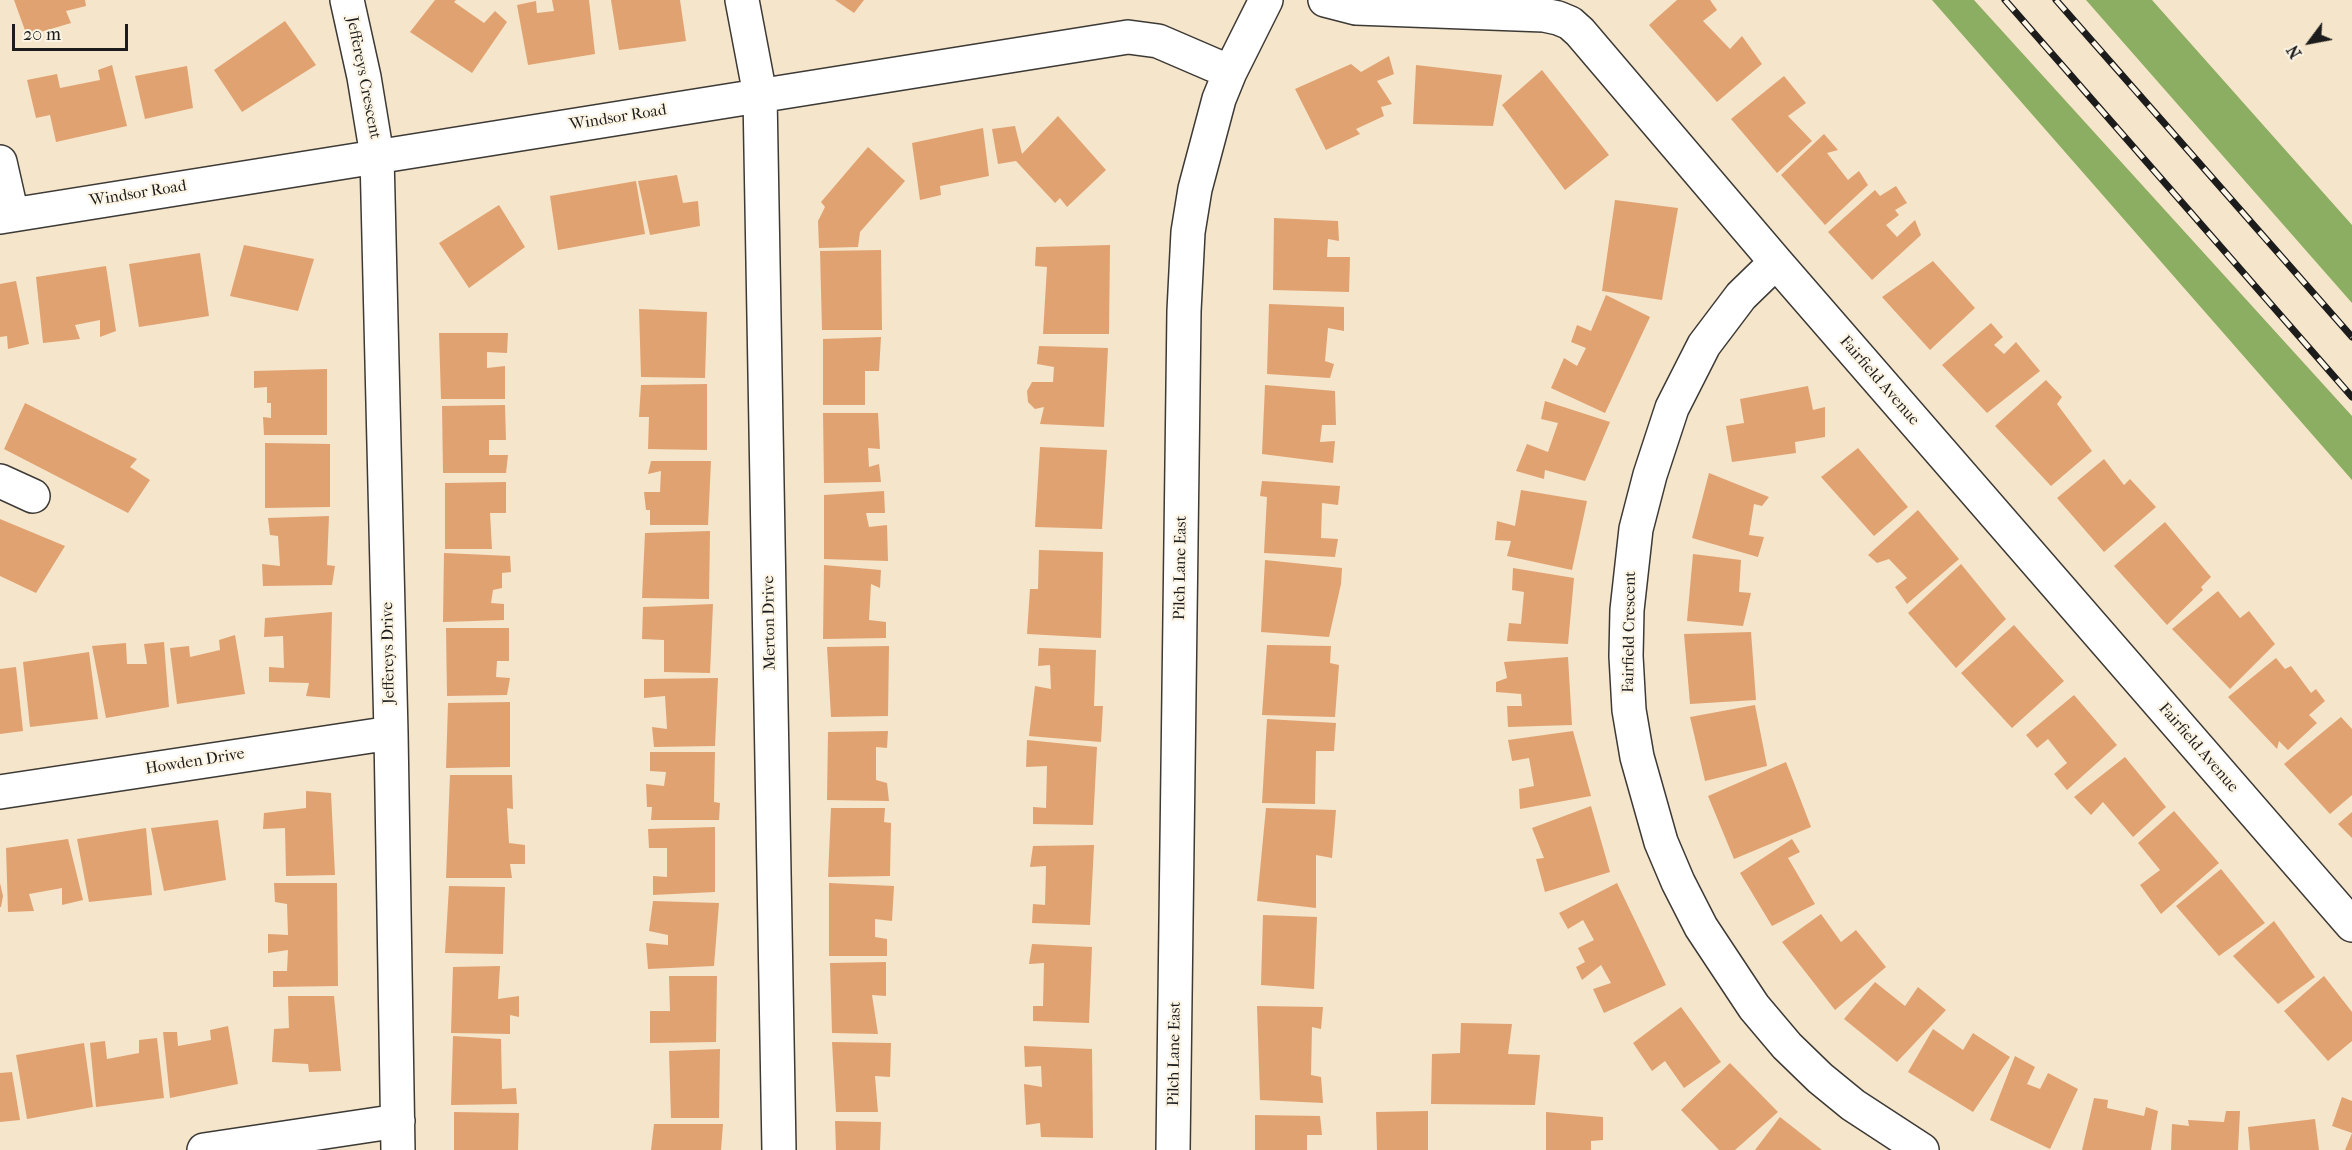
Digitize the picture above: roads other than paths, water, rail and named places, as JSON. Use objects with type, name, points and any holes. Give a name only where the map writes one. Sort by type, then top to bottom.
[{"type":"street","name":"Jeffereys Crescent","points":[[347,0],[364,77],[377,156]]},
{"type":"street","name":"Merton Drive","points":[[742,0],[760,95],[779,1150]]},
{"type":"street","name":"Pilch Lane East","points":[[1173,1150],[1185,271],[1188,232],[1195,189],[1219,99],[1266,0]]},
{"type":"street","name":"Fairfield Avenue","points":[[1325,0],[1356,8],[1544,15],[1570,23],[1580,32],[1776,262],[2352,925]]},
{"type":"street","name":"Windsor Road","points":[[6,216],[1128,37],[1158,41],[1230,72]]},
{"type":"street","name":"Jeffereys Drive","points":[[377,156],[398,1135]]},
{"type":"street","points":[[0,162],[6,216]]},
{"type":"street","name":"Fairfield Crescent","points":[[1776,262],[1741,296],[1704,345],[1672,408],[1650,475],[1636,529],[1627,610],[1629,710],[1648,801],[1661,842],[1701,927],[1747,998],[1787,1046],[1820,1077],[1853,1105],[1922,1150]]},
{"type":"street","points":[[0,481],[33,496]]},
{"type":"street","name":"Howden Drive","points":[[0,792],[391,733]]},
{"type":"street","points":[[204,1150],[398,1135]]},
{"type":"railway","points":[[2005,0],[2352,397]]},
{"type":"railway","points":[[2056,0],[2352,337]]}]
